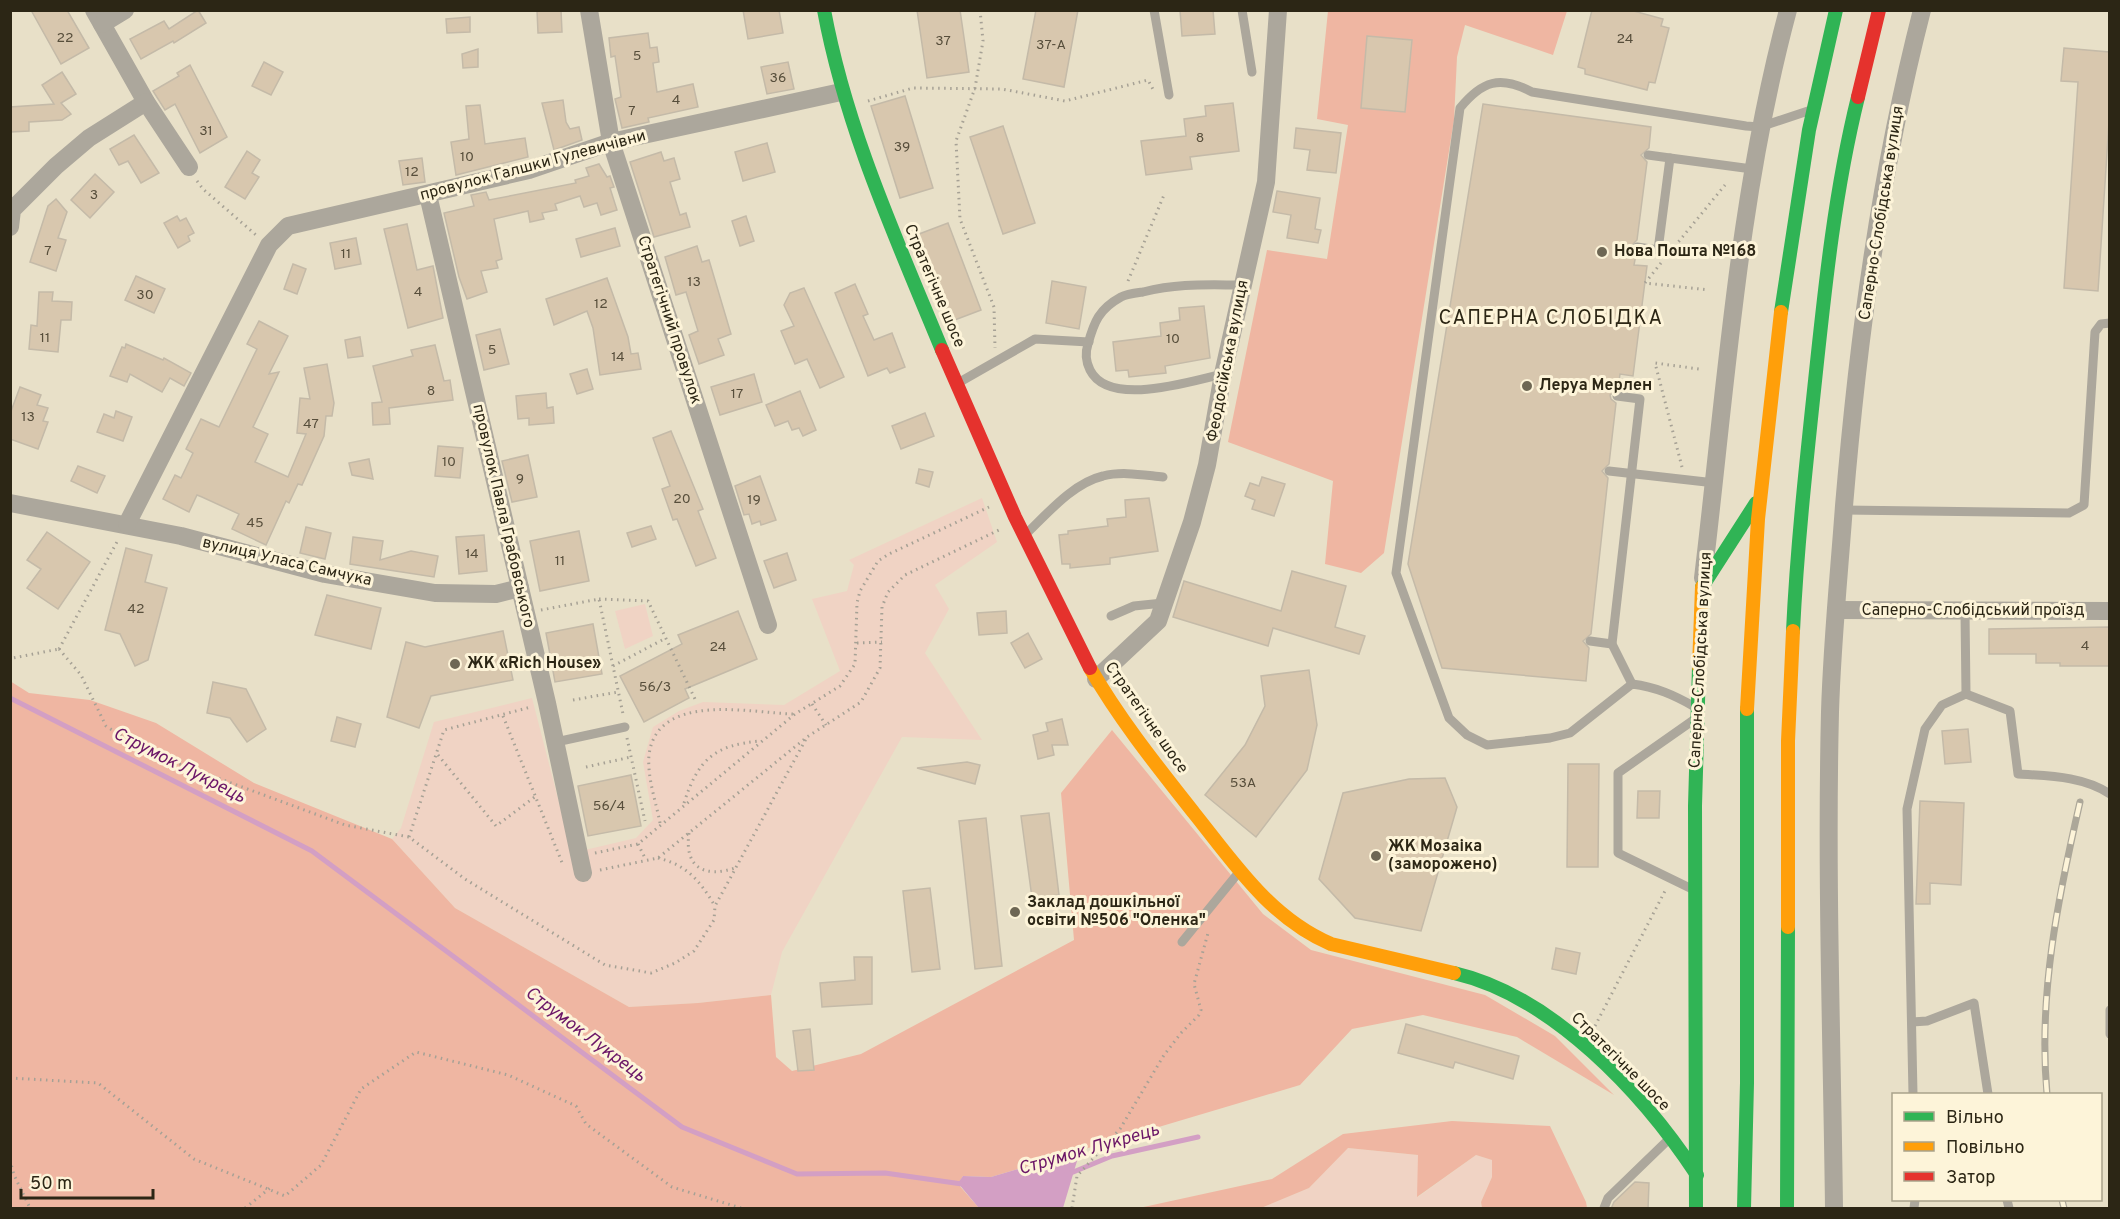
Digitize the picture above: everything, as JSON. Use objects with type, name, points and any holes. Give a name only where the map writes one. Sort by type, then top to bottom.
[{"type":"main road","name":"Стратегічне шосе","points":[[824,10],[841,92],[868,171],[956,384],[1024,537],[1096,679],[1142,746],[1240,870],[1273,906],[1311,937],[1476,978],[1500,988],[1551,1017],[1621,1082],[1672,1137],[1697,1175]]},
{"type":"main road","points":[[1744,1209],[1749,1036],[1747,706],[1758,498],[1789,246],[1812,110],[1836,10]]},
{"type":"main road","points":[[1787,1209],[1788,741],[1797,552],[1819,333],[1837,204],[1855,108],[1879,10]]},
{"type":"main road","points":[[1702,588],[1758,498]]},
{"type":"main road","name":"Саперно-Слобідська вулиця","points":[[1696,1209],[1694,891],[1702,588]]},
{"type":"street","points":[[125,10],[98,17],[146,102],[189,167]]},
{"type":"street","name":"Стратегічний провулок","points":[[589,10],[610,142],[768,625]]},
{"type":"street","name":"Феодосійська вулиця","points":[[1096,679],[1158,621],[1192,522],[1207,465],[1223,374],[1266,182],[1278,10]]},
{"type":"street","name":"Саперно-Слобідська вулиця","points":[[1834,1209],[1830,768],[1836,610],[1851,422],[1883,186],[1922,10]]},
{"type":"street","name":"Саперно-Слобідська вулиця","points":[[1702,588],[1725,377],[1752,169],[1786,11]]},
{"type":"street","name":"провулок Галшки Гулевичівни","points":[[269,246],[288,226],[529,170],[610,142],[841,92]]},
{"type":"street","points":[[11,215],[56,166],[89,138],[146,102]]},
{"type":"street","name":"провулок Павла Грабовського","points":[[428,195],[556,742],[581,865]]},
{"type":"street","points":[[127,524],[269,246]]},
{"type":"street","name":"вулиця Уласа Самчука","points":[[10,503],[127,524],[325,574],[435,593],[496,594],[520,588]]},
{"type":"street","name":"Саперно-Слобідський проїзд","points":[[1836,610],[2109,611]]},
{"type":"lane","points":[[1154,10],[1169,95]]},
{"type":"lane","points":[[1242,10],[1252,72]]},
{"type":"lane","points":[[1694,891],[1618,853],[1618,773],[1697,713],[1672,693],[1651,686],[1632,684],[1570,733],[1550,738],[1487,745],[1467,735],[1449,717],[1396,573],[1460,108],[1471,94],[1498,81],[1517,84],[1532,92],[1760,127],[1812,110]]},
{"type":"lane","points":[[1648,155],[1752,169]]},
{"type":"lane","points":[[1636,247],[1658,250],[1670,158]]},
{"type":"lane","points":[[1223,374],[1144,390],[1125,390],[1105,385],[1094,378],[1088,366],[1086,352],[1096,318],[1121,297],[1175,284],[1243,285]]},
{"type":"lane","points":[[1844,510],[2069,513],[2081,509],[2084,505],[2095,332],[2101,324],[2109,323]]},
{"type":"lane","points":[[956,384],[1035,339],[1089,342]]},
{"type":"lane","points":[[1617,396],[1640,399],[1612,644],[1632,684]]},
{"type":"lane","points":[[1609,471],[1715,483]]},
{"type":"lane","points":[[1024,537],[1084,483],[1102,476],[1124,473],[1163,477]]},
{"type":"lane","points":[[1111,616],[1134,606],[1163,603]]},
{"type":"lane","points":[[1965,612],[1966,694]]},
{"type":"lane","points":[[1590,641],[1612,644]]},
{"type":"lane","points":[[1913,1093],[1907,809],[1924,729],[1942,705],[1966,694],[2010,711],[2018,774],[2066,778],[2098,786],[2109,794]]},
{"type":"lane","points":[[556,742],[625,727]]},
{"type":"lane","points":[[1182,942],[1240,870]]},
{"type":"lane","points":[[1912,1023],[1927,1022],[1974,1003],[1988,1093]]},
{"type":"lane","points":[[2109,1010],[2109,1034]]},
{"type":"lane","points":[[1604,1209],[1608,1198],[1627,1183],[1672,1137]]},
{"type":"path","points":[[980,10],[983,41],[975,88],[956,141],[960,219],[994,307],[995,362]]},
{"type":"path","points":[[863,102],[913,88],[1002,89],[1065,101],[1148,80],[1158,98]]},
{"type":"path","points":[[189,167],[203,189],[269,246]]},
{"type":"path","points":[[1710,290],[1645,283],[1725,184]]},
{"type":"path","points":[[1121,297],[1164,195]]},
{"type":"path","points":[[1686,480],[1655,363],[1698,369]]},
{"type":"path","points":[[503,716],[536,795],[560,863],[572,871],[581,865],[638,844],[660,823],[795,714],[840,686],[855,664],[856,616],[860,591],[878,561],[888,554],[1006,498]]},
{"type":"path","points":[[658,858],[807,737],[861,702],[880,668],[882,607],[888,592],[897,581],[1017,521]]},
{"type":"path","points":[[59,649],[127,524]]},
{"type":"path","points":[[537,600],[539,610],[599,599],[648,601],[696,699]]},
{"type":"path","points":[[599,599],[645,821]]},
{"type":"path","points":[[613,666],[666,638]]},
{"type":"path","points":[[857,643],[882,642]]},
{"type":"path","points":[[12,658],[59,649]]},
{"type":"path","points":[[59,649],[81,675],[106,726],[142,750],[345,825],[409,837],[465,879],[605,965],[651,973],[694,951],[714,920],[715,906],[807,737]]},
{"type":"path","points":[[573,700],[618,692]]},
{"type":"path","points":[[409,837],[444,730],[547,703]]},
{"type":"path","points":[[812,704],[826,725]]},
{"type":"path","points":[[660,823],[649,755],[654,738],[666,724],[697,710],[795,714]]},
{"type":"path","points":[[683,805],[691,781],[711,756],[734,743],[762,741]]},
{"type":"path","points":[[437,754],[496,826],[536,795]]},
{"type":"path","points":[[586,767],[631,758]]},
{"type":"path","points":[[689,831],[687,845],[693,863],[702,870],[715,873],[735,868]]},
{"type":"path","points":[[638,844],[646,860]]},
{"type":"path","points":[[581,865],[658,858],[674,862],[702,884],[715,906]]},
{"type":"path","points":[[1572,1036],[1592,1030],[1671,879]]},
{"type":"path","points":[[1072,1209],[1077,1176],[1120,1129],[1164,1055],[1199,1015],[1201,1010],[1194,984],[1208,932],[1199,920]]},
{"type":"path","points":[[10,1078],[98,1083],[194,1159],[285,1196],[321,1165],[361,1089],[416,1052],[508,1075],[576,1106],[586,1125],[672,1187],[741,1209]]},
{"type":"path","points":[[10,1160],[14,1175],[30,1209]]},
{"type":"path","points":[[245,1209],[270,1188]]},
{"type":"shaded area","points":[[1328,11],[1567,11],[1553,55],[1465,25],[1457,57],[1454,120],[1384,553],[1361,573],[1325,564],[1333,481],[1228,442],[1267,250],[1327,259],[1348,125],[1317,119]]},
{"type":"shaded area","points":[[982,498],[997,542],[935,585],[949,609],[925,653],[982,740],[902,737],[782,952],[771,995],[698,1003],[629,1007],[455,908],[392,839],[401,828],[434,722],[532,698],[572,853],[636,838],[653,820],[643,762],[653,727],[679,711],[703,702],[784,705],[840,671],[812,599],[847,591],[854,565],[849,560]]},
{"type":"shaded area","points":[[645,604],[653,636],[625,649],[615,611]]},
{"type":"shaded area","points":[[10,681],[29,693],[90,700],[156,723],[254,783],[392,839],[455,908],[629,1007],[698,1003],[771,995],[776,1057],[792,1071],[861,1054],[1074,940],[1061,793],[1112,730],[1263,914],[1311,950],[1485,995],[1555,1036],[1614,1095],[1517,1037],[1423,1015],[1352,1029],[1300,1085],[991,1177],[963,1176],[958,1184],[978,1207],[986,1208],[11,1208]]},
{"type":"shaded area","points":[[1452,1121],[1550,1126],[1587,1208],[1482,1208],[1481,1202],[1492,1177],[1492,1160],[1476,1155],[1417,1197],[1418,1155],[1348,1148],[1309,1188],[1261,1208],[1139,1208],[1272,1179],[1343,1134]]},
{"type":"shaded area","points":[[1347,1148],[1418,1155],[1418,1197],[1476,1155],[1492,1160],[1492,1177],[1481,1202],[1482,1208],[1261,1208],[1309,1188]]},
{"type":"shaded area","points":[[1080,1151],[1063,1208],[978,1207],[958,1183],[963,1176],[991,1177]]},
{"type":"building","points":[[31,10],[67,10],[89,48],[61,64]]},
{"type":"building","points":[[198,10],[206,23],[174,43],[173,41],[141,59],[130,39],[164,21],[169,29]]},
{"type":"building","points":[[537,10],[561,10],[562,32],[538,33]]},
{"type":"building","points":[[743,10],[779,10],[783,33],[748,39]]},
{"type":"building","points":[[917,10],[960,10],[969,72],[927,78]]},
{"type":"building","points":[[1036,10],[1078,10],[1064,87],[1023,79]]},
{"type":"building","points":[[1180,10],[1213,10],[1215,34],[1182,36]]},
{"type":"building","points":[[1592,10],[1630,10],[1663,19],[1661,26],[1669,28],[1655,83],[1649,82],[1647,90],[1585,74],[1585,69],[1578,67]]},
{"type":"building","points":[[470,17],[470,32],[447,33],[446,19]]},
{"type":"building","points":[[648,33],[650,48],[657,47],[659,62],[653,63],[657,92],[693,84],[698,107],[648,118],[649,122],[622,128],[615,99],[621,97],[615,56],[611,57],[609,38]]},
{"type":"building","points":[[1367,36],[1412,40],[1405,112],[1361,108]]},
{"type":"building","points":[[2064,48],[2109,52],[2109,122],[2098,291],[2064,288],[2078,82],[2061,81]]},
{"type":"building","points":[[478,49],[478,67],[463,68],[462,54]]},
{"type":"building","points":[[264,62],[283,72],[271,95],[252,86]]},
{"type":"building","points":[[788,62],[794,89],[767,94],[761,67]]},
{"type":"building","points":[[190,65],[227,137],[200,153],[175,104],[165,110],[153,91],[179,76],[177,73]]},
{"type":"building","points":[[62,72],[76,94],[61,103],[71,114],[62,120],[29,122],[29,131],[11,132],[10,107],[54,104],[42,85]]},
{"type":"building","points":[[905,96],[933,188],[900,198],[871,106]]},
{"type":"building","points":[[563,100],[566,122],[570,129],[579,127],[582,140],[554,150],[542,103]]},
{"type":"building","points":[[1233,103],[1239,151],[1190,157],[1192,169],[1146,175],[1141,141],[1186,136],[1184,119],[1206,116],[1205,106]]},
{"type":"building","name":"Леруа Мерлен","points":[[1483,104],[1651,127],[1649,148],[1641,155],[1647,162],[1637,240],[1630,247],[1636,254],[1634,265],[1647,266],[1633,376],[1620,374],[1618,389],[1610,395],[1616,403],[1609,464],[1602,471],[1608,478],[1591,634],[1583,641],[1589,648],[1586,681],[1442,668],[1408,564]]},
{"type":"building","points":[[480,105],[485,144],[525,138],[528,157],[456,175],[451,142],[469,139],[466,106]]},
{"type":"building","points":[[1003,126],[1035,223],[1003,234],[970,137]]},
{"type":"building","points":[[1296,128],[1341,133],[1336,173],[1307,170],[1310,150],[1294,148]]},
{"type":"building","points":[[134,135],[159,173],[141,183],[128,161],[119,165],[110,149]]},
{"type":"building","points":[[767,143],[775,172],[743,181],[735,152]]},
{"type":"building","points":[[247,151],[260,160],[252,173],[259,177],[245,199],[225,187]]},
{"type":"building","points":[[661,152],[664,161],[674,158],[680,179],[670,182],[680,215],[686,213],[690,227],[654,237],[630,162]]},
{"type":"building","points":[[422,158],[425,182],[403,185],[399,161]]},
{"type":"building","points":[[599,164],[607,177],[610,176],[614,187],[610,188],[617,210],[601,215],[597,203],[584,207],[580,196],[555,204],[557,210],[542,213],[544,219],[530,222],[528,211],[494,219],[502,259],[496,261],[498,268],[481,271],[487,292],[467,299],[459,277],[444,213],[474,206],[471,195],[486,192],[489,200],[576,183],[575,180],[589,176],[586,168]]},
{"type":"building","points":[[95,174],[114,192],[90,218],[71,200]]},
{"type":"building","points":[[1277,191],[1320,198],[1315,229],[1321,230],[1318,243],[1287,238],[1291,215],[1273,212]]},
{"type":"building","points":[[56,199],[67,212],[58,238],[66,240],[56,271],[30,262],[48,206]]},
{"type":"building","points":[[177,216],[180,221],[186,218],[194,233],[188,236],[190,241],[178,248],[164,223]]},
{"type":"building","points":[[746,216],[754,241],[740,246],[732,221]]},
{"type":"building","points":[[948,223],[981,310],[952,321],[919,234]]},
{"type":"building","points":[[407,224],[417,270],[433,266],[443,318],[408,328],[384,229]]},
{"type":"building","points":[[615,228],[620,246],[581,257],[576,239]]},
{"type":"building","points":[[356,238],[361,264],[335,269],[330,243]]},
{"type":"building","points":[[697,246],[702,262],[709,260],[731,334],[718,339],[724,355],[699,364],[689,335],[698,331],[686,292],[676,295],[665,257]]},
{"type":"building","points":[[293,264],[306,269],[297,294],[284,289]]},
{"type":"building","points":[[136,276],[165,289],[154,313],[125,300]]},
{"type":"building","points":[[607,278],[628,337],[631,354],[638,353],[641,369],[600,375],[593,328],[587,311],[554,325],[546,299]]},
{"type":"building","points":[[1052,281],[1086,287],[1079,329],[1046,323]]},
{"type":"building","points":[[855,284],[868,314],[863,316],[874,340],[892,333],[905,367],[890,373],[887,368],[868,376],[835,293]]},
{"type":"building","points":[[804,288],[844,377],[820,388],[807,359],[795,364],[781,331],[794,326],[784,305],[790,293]]},
{"type":"building","points":[[39,292],[53,292],[52,301],[72,302],[71,320],[61,320],[58,352],[29,349],[31,325],[37,326]]},
{"type":"building","points":[[1204,306],[1210,358],[1165,366],[1166,373],[1129,377],[1128,370],[1116,371],[1113,342],[1161,336],[1160,323],[1180,320],[1179,308]]},
{"type":"building","points":[[259,321],[288,336],[269,374],[279,372],[253,427],[268,434],[255,462],[288,477],[306,434],[297,433],[300,398],[310,399],[304,368],[327,364],[334,403],[332,416],[326,416],[324,436],[302,485],[298,484],[289,503],[286,501],[266,545],[232,529],[239,514],[202,497],[197,495],[189,512],[163,499],[175,475],[181,478],[193,453],[186,449],[201,419],[219,427],[257,349],[247,344]]},
{"type":"building","points":[[500,329],[509,364],[484,370],[476,335]]},
{"type":"building","points":[[360,337],[363,356],[348,358],[345,340]]},
{"type":"building","points":[[126,344],[163,360],[164,358],[191,373],[184,386],[170,378],[162,392],[130,374],[127,382],[110,376],[122,347],[125,348]]},
{"type":"building","points":[[435,345],[444,381],[450,380],[453,400],[389,408],[390,424],[373,425],[372,403],[382,402],[373,366],[413,356],[411,350]]},
{"type":"building","points":[[587,369],[593,389],[577,394],[570,374]]},
{"type":"building","points":[[754,374],[762,402],[720,415],[711,387]]},
{"type":"building","points":[[20,387],[41,395],[37,405],[48,408],[43,421],[48,422],[38,449],[10,439],[10,414]]},
{"type":"building","points":[[800,391],[816,430],[803,436],[799,428],[792,430],[788,421],[775,426],[766,405]]},
{"type":"building","points":[[546,393],[547,408],[553,407],[554,423],[529,425],[529,418],[518,419],[516,396]]},
{"type":"building","points":[[116,411],[132,417],[123,441],[97,432],[104,414],[114,418]]},
{"type":"building","points":[[925,413],[934,436],[901,449],[892,426]]},
{"type":"building","points":[[671,431],[703,509],[698,511],[716,558],[696,566],[677,519],[673,520],[662,489],[670,486],[653,438]]},
{"type":"building","points":[[438,446],[463,448],[460,478],[435,476]]},
{"type":"building","points":[[528,455],[537,497],[512,502],[502,461]]},
{"type":"building","points":[[369,459],[373,479],[352,475],[349,463]]},
{"type":"building","points":[[78,466],[105,476],[97,493],[71,481]]},
{"type":"building","points":[[919,469],[933,472],[929,487],[916,483]]},
{"type":"building","points":[[760,476],[776,520],[761,525],[760,521],[752,524],[749,514],[744,515],[735,486]]},
{"type":"building","points":[[1262,477],[1285,484],[1274,516],[1252,509],[1255,500],[1245,496],[1250,483],[1259,486]]},
{"type":"building","points":[[1149,498],[1158,551],[1110,558],[1110,564],[1070,568],[1070,564],[1062,564],[1059,535],[1068,534],[1068,531],[1108,526],[1107,519],[1126,517],[1125,500]]},
{"type":"building","points":[[651,526],[656,539],[632,547],[627,533]]},
{"type":"building","points":[[306,527],[331,533],[325,559],[300,553]]},
{"type":"building","points":[[579,531],[589,581],[540,591],[530,541]]},
{"type":"building","points":[[47,532],[90,562],[58,609],[27,588],[41,569],[27,560]]},
{"type":"building","points":[[484,535],[487,571],[459,574],[456,537]]},
{"type":"building","points":[[353,537],[383,541],[380,560],[411,551],[438,556],[434,577],[350,564]]},
{"type":"building","points":[[126,548],[152,555],[145,582],[167,588],[148,660],[135,666],[120,634],[105,630]]},
{"type":"building","points":[[787,553],[796,580],[774,588],[764,561]]},
{"type":"building","points":[[1292,571],[1346,586],[1335,627],[1365,636],[1359,654],[1273,628],[1268,646],[1173,617],[1184,581],[1281,611]]},
{"type":"building","points":[[327,595],[381,608],[371,649],[315,635]]},
{"type":"building","points":[[738,611],[757,659],[685,689],[689,698],[644,722],[620,676],[682,644],[678,635]]},
{"type":"building","points":[[1006,611],[1007,633],[979,635],[977,613]]},
{"type":"building","points":[[593,624],[602,674],[555,682],[546,633]]},
{"type":"building","points":[[2109,627],[2109,666],[2060,666],[2060,663],[2036,663],[2036,654],[1989,654],[1989,629]]},
{"type":"building","name":"ЖК «Rich House»","points":[[503,631],[513,680],[431,696],[419,728],[387,717],[406,642],[425,647]]},
{"type":"building","points":[[1028,633],[1042,659],[1025,668],[1011,643]]},
{"type":"building","points":[[1309,670],[1317,725],[1307,770],[1256,837],[1205,795],[1245,745],[1265,706],[1261,676]]},
{"type":"building","points":[[213,682],[246,689],[266,729],[247,742],[230,718],[207,713]]},
{"type":"building","points":[[337,717],[361,724],[355,747],[331,741]]},
{"type":"building","points":[[1062,719],[1068,745],[1052,745],[1054,755],[1038,759],[1033,735],[1048,731],[1046,723]]},
{"type":"building","points":[[1968,729],[1971,762],[1945,764],[1942,731]]},
{"type":"building","points":[[967,762],[980,765],[975,784],[917,768]]},
{"type":"building","points":[[1568,764],[1599,764],[1598,867],[1567,867]]},
{"type":"building","points":[[631,775],[641,826],[588,836],[578,786]]},
{"type":"building","points":[[1445,778],[1457,807],[1421,931],[1355,918],[1319,879],[1343,793],[1409,779]]},
{"type":"building","points":[[1638,791],[1660,791],[1659,818],[1637,818]]},
{"type":"building","points":[[1920,801],[1964,803],[1961,885],[1930,883],[1930,904],[1916,904]]},
{"type":"building","points":[[1049,813],[1059,895],[1032,898],[1021,816]]},
{"type":"building","points":[[986,818],[1002,966],[975,969],[959,821]]},
{"type":"building","points":[[930,888],[940,969],[912,972],[903,891]]},
{"type":"building","points":[[1556,948],[1580,953],[1576,974],[1552,969]]},
{"type":"building","points":[[854,957],[872,957],[872,1004],[822,1007],[820,983],[855,980]]},
{"type":"building","points":[[1406,1024],[1519,1056],[1513,1079],[1455,1062],[1453,1068],[1398,1053]]},
{"type":"building","points":[[810,1029],[814,1070],[798,1071],[793,1031]]},
{"type":"building","points":[[1635,1182],[1649,1183],[1648,1209],[1611,1209],[1614,1202]]},
{"type":"waterway","name":"Струмок Лукрець","points":[[10,698],[312,851],[682,1127],[797,1174],[885,1173],[962,1184]]},
{"type":"waterway","name":"Струмок Лукрець","points":[[1066,1175],[1112,1156],[1198,1137]]},
{"type":"railway","points":[[2047,1093],[2045,1020],[2052,947],[2064,874],[2080,802]]},
{"type":"railway","points":[[2062,1201],[2064,1208]]},
{"type":"traffic: fast","points":[[824,10],[845,98],[859,140],[890,225],[942,350]]},
{"type":"traffic: fast","points":[[1781,312],[1809,130],[1836,10]]},
{"type":"traffic: fast","points":[[1793,631],[1802,506],[1827,274],[1843,167],[1858,97]]},
{"type":"traffic: fast","points":[[1702,587],[1756,503]]},
{"type":"traffic: fast","points":[[1696,1208],[1695,806],[1699,667]]},
{"type":"traffic: fast","points":[[1744,1208],[1747,1083],[1747,709]]},
{"type":"traffic: fast","points":[[1787,1208],[1788,927]]},
{"type":"traffic: fast","points":[[1454,973],[1491,985],[1526,1003],[1560,1025],[1622,1081],[1650,1112],[1697,1175]]},
{"type":"traffic: slow","points":[[1747,709],[1758,519],[1781,312]]},
{"type":"traffic: slow","points":[[1699,667],[1702,587]]},
{"type":"traffic: slow","points":[[1788,927],[1788,741],[1793,631]]},
{"type":"traffic: slow","points":[[1090,668],[1139,742],[1239,870],[1289,920],[1331,944],[1454,973]]},
{"type":"traffic: jam","points":[[1858,97],[1879,10]]},
{"type":"traffic: jam","points":[[942,350],[1015,517],[1090,668]]},
{"type":"place","name":"Нова Пошта №168","points":[[1602,252]]},
{"type":"place","name":"Леруа Мерлен","points":[[1527,386]]},
{"type":"place","name":"ЖК «Rich House»","points":[[455,664]]},
{"type":"place","name":"ЖК Мозаіка (заморожено)","points":[[1376,856]]},
{"type":"place","name":"Заклад дошкільної освіти №506 \"Оленка\"","points":[[1015,912]]},
{"type":"district","name":"САПЕРНА СЛОБІДКА","points":[[1551,319]]}]
